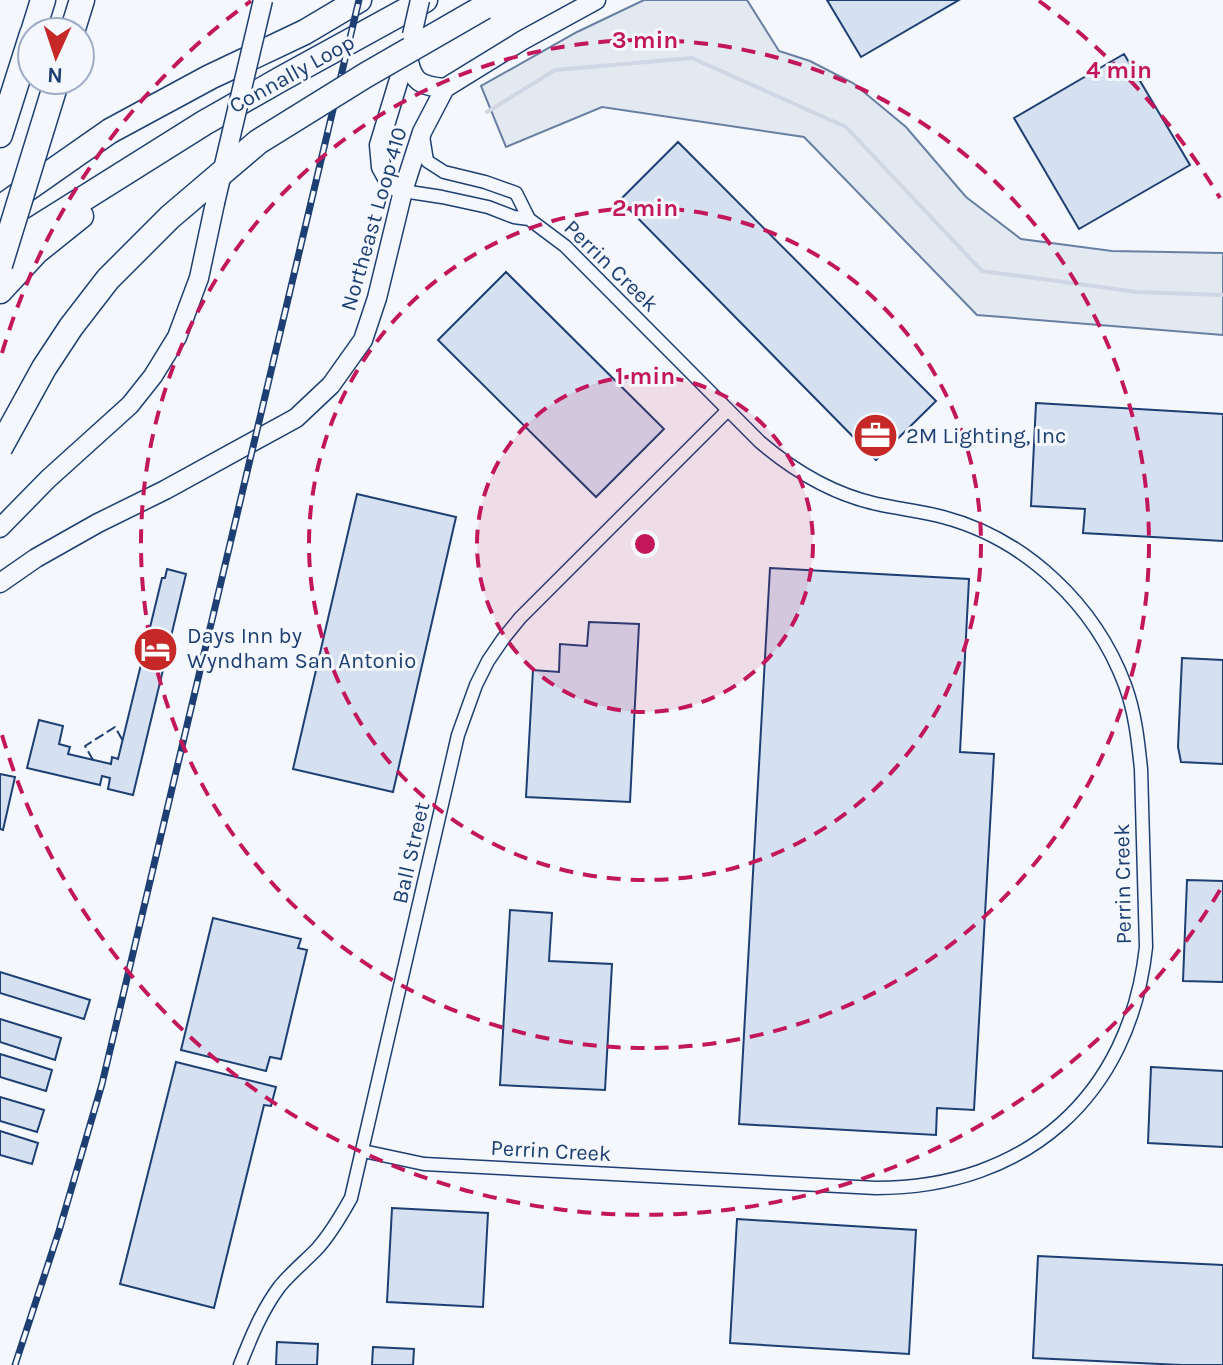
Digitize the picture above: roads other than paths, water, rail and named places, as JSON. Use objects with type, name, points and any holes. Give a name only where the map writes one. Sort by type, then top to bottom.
[{"type":"highway","points":[[0,208],[110,131],[210,77],[305,32],[359,0]]},
{"type":"highway","name":"Connally Loop","points":[[161,152],[204,123],[423,0]]},
{"type":"highway","points":[[281,79],[441,0]]},
{"type":"highway","points":[[0,448],[44,368],[71,327],[108,279],[170,217],[258,142],[492,2]]},
{"type":"highway","points":[[0,135],[16,85]]},
{"type":"highway","points":[[0,265],[52,96]]},
{"type":"highway","points":[[0,259],[16,241],[161,152]]},
{"type":"highway","points":[[0,291],[36,252],[161,152]]},
{"type":"main road","points":[[0,537],[6,522],[48,479],[130,405],[153,376],[177,337],[199,278],[263,0]]},
{"type":"main road","points":[[403,191],[390,183],[381,167],[379,145],[423,0]]},
{"type":"main road","points":[[409,44],[411,73],[420,83],[445,88],[596,0]]},
{"type":"main road","name":"Northeast Loop 410","points":[[0,583],[85,530],[296,418],[331,385],[363,340],[422,132],[445,88]]},
{"type":"street","name":"Perrin Creek","points":[[363,1151],[424,1164],[876,1188],[930,1186],[956,1180],[994,1167],[1029,1148],[1071,1114],[1089,1094],[1118,1050],[1137,1001],[1146,947],[1141,769],[1133,713],[1114,660],[1100,635],[1065,590],[1022,553],[972,527],[945,517],[877,504],[826,487],[780,459],[565,246],[529,219],[516,193],[444,172],[427,161],[422,132]]},
{"type":"street","name":"Perrin Creek","points":[[403,191],[488,207],[529,219]]},
{"type":"street","name":"Ball Street","points":[[240,1365],[252,1333],[271,1298],[318,1248],[351,1198],[458,735],[476,685],[496,650],[520,618],[728,410]]},
{"type":"waterway","points":[[487,112],[555,70],[692,58],[846,127],[982,271],[1137,292],[1223,295]]},
{"type":"railway","points":[[15,1365],[59,1231],[102,1084],[359,0]]},
{"type":"place","name":"2M Lighting, Inc","points":[[875,436]]},
{"type":"place","name":"Days Inn by Wyndham San Antonio","points":[[156,649]]}]
